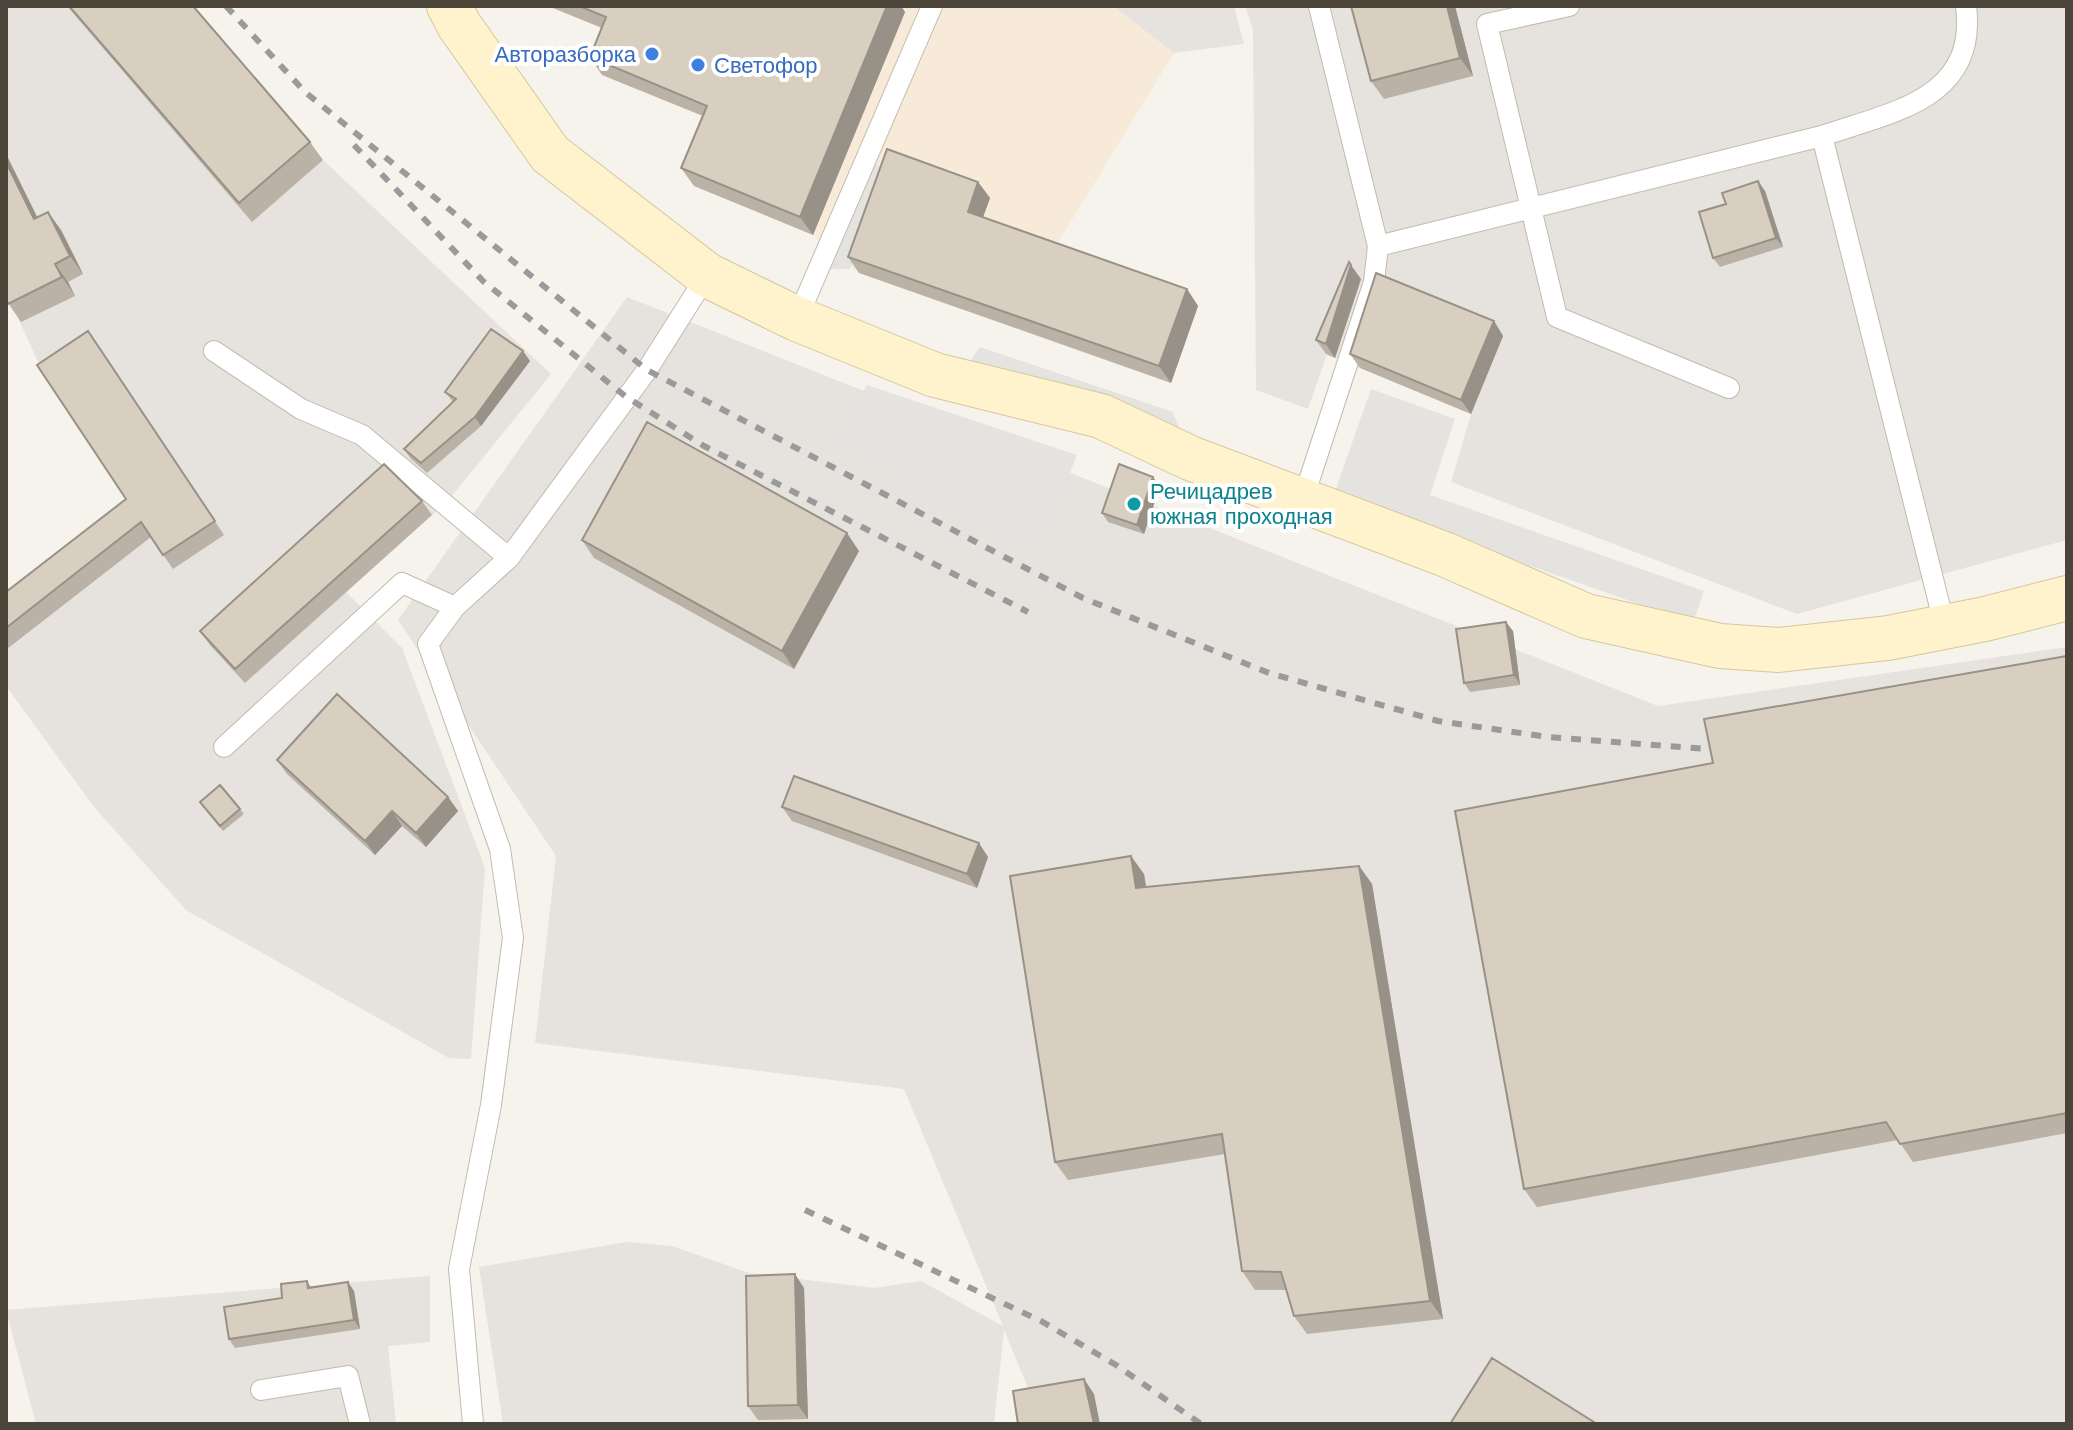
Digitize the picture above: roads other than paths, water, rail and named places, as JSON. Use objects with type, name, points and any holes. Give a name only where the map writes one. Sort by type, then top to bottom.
[{"type":"street","points":[[449,6],[459,25],[550,154],[707,275],[797,319],[935,375],[1101,416],[1190,458],[1444,554],[1586,616],[1720,646],[1779,650],[1831,647],[1945,627],[2067,598]]},
{"type":"lane","points":[[797,319],[932,6]]},
{"type":"lane","points":[[1303,499],[1374,282],[1378,246],[1319,6]]},
{"type":"lane","points":[[1569,6],[1484,15],[1557,317],[1729,388]]},
{"type":"lane","points":[[1378,246],[1822,136],[1923,101],[1957,71],[1969,26],[1966,6]]},
{"type":"lane","points":[[1822,136],[1945,627]]},
{"type":"lane","points":[[473,1424],[459,1269],[491,1105],[513,938],[500,849],[428,644],[455,607],[509,558],[647,370],[707,275]]},
{"type":"lane","points":[[214,351],[301,409],[362,435],[509,558]]},
{"type":"lane","points":[[224,747],[402,583],[455,607]]},
{"type":"lane","points":[[261,1390],[348,1376],[360,1424]]},
{"type":"railway","points":[[226,6],[305,92],[647,370],[1083,598],[1269,673],[1438,721],[1548,737],[1733,751]]},
{"type":"railway","points":[[354,145],[483,281],[625,396],[704,446],[1028,612]]},
{"type":"railway","points":[[805,1210],[1041,1321],[1116,1365],[1201,1424]]},
{"type":"place","name":"Авторазборка","points":[[652,54]]},
{"type":"place","name":"Светофор","points":[[698,65]]},
{"type":"place","name":"Речицадрев южная проходная","points":[[1134,504]]}]
